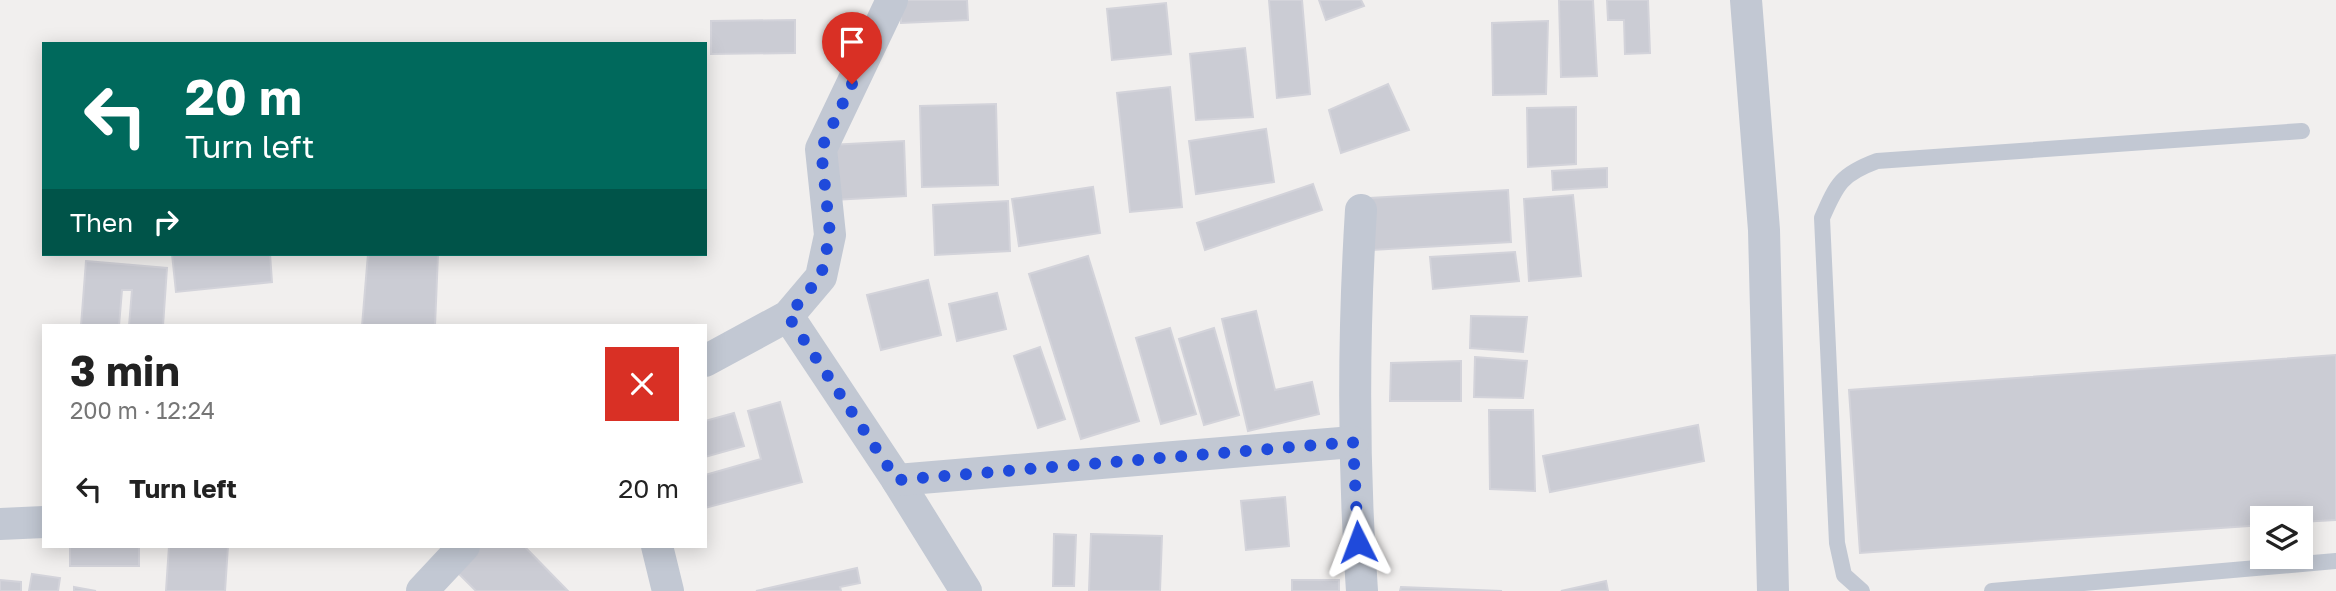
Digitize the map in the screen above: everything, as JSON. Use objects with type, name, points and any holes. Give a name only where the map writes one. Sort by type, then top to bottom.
[{"type":"street","points":[[707,360],[788,316],[821,276],[830,234],[821,149],[892,0]]},
{"type":"street","points":[[1746,0],[1764,230],[1773,591]]},
{"type":"street","points":[[1361,211],[1354,321],[1353,442],[1362,591]]},
{"type":"street","points":[[788,316],[897,480],[966,591]]},
{"type":"street","points":[[897,480],[1353,442]]},
{"type":"street","points":[[0,524],[42,522]]},
{"type":"street","points":[[422,591],[462,548]]},
{"type":"street","points":[[657,548],[668,591]]},
{"type":"lane","points":[[1862,591],[1844,575],[1837,543],[1822,218],[1831,196],[1849,171],[1877,160],[2302,131]]},
{"type":"lane","points":[[1992,591],[2336,561]]},
{"type":"building","points":[[900,0],[967,0],[968,20],[901,23]]},
{"type":"building","points":[[1269,0],[1302,0],[1310,94],[1277,98]]},
{"type":"building","points":[[1319,0],[1361,0],[1364,6],[1326,20]]},
{"type":"building","points":[[1559,0],[1593,0],[1597,76],[1561,77]]},
{"type":"building","points":[[1607,0],[1648,0],[1650,53],[1625,54],[1624,20],[1608,20]]},
{"type":"building","points":[[1166,3],[1171,54],[1112,60],[1107,9]]},
{"type":"building","points":[[795,20],[795,53],[711,54],[711,21]]},
{"type":"building","points":[[1548,21],[1546,94],[1493,95],[1492,23]]},
{"type":"building","points":[[1245,48],[1253,117],[1196,120],[1190,54]]},
{"type":"building","points":[[1388,84],[1409,130],[1341,153],[1329,110]]},
{"type":"building","points":[[1170,87],[1182,207],[1130,212],[1117,93]]},
{"type":"building","points":[[996,104],[998,185],[922,187],[920,106]]},
{"type":"building","points":[[1576,107],[1576,164],[1528,167],[1527,108]]},
{"type":"building","points":[[1266,129],[1274,182],[1196,194],[1189,141]]},
{"type":"building","points":[[904,141],[906,196],[833,200],[830,145]]},
{"type":"building","points":[[1607,168],[1607,187],[1553,190],[1552,171]]},
{"type":"building","points":[[1313,184],[1322,210],[1205,250],[1197,223]]},
{"type":"building","points":[[1093,187],[1100,233],[1019,246],[1012,199]]},
{"type":"building","points":[[1508,190],[1511,242],[1372,250],[1370,198]]},
{"type":"building","points":[[1573,195],[1581,276],[1529,281],[1524,199]]},
{"type":"building","points":[[1008,201],[1010,251],[935,255],[933,205]]},
{"type":"building","points":[[1515,252],[1519,281],[1433,289],[1430,257]]},
{"type":"building","points":[[172,256],[270,256],[272,282],[176,292]]},
{"type":"building","points":[[368,256],[438,256],[435,324],[362,324]]},
{"type":"building","points":[[1088,256],[1139,421],[1081,439],[1029,274]]},
{"type":"building","points":[[86,261],[167,268],[163,324],[129,324],[132,290],[122,290],[119,324],[81,324]]},
{"type":"building","points":[[928,280],[941,335],[881,350],[867,295]]},
{"type":"building","points":[[997,293],[1006,329],[957,341],[949,304]]},
{"type":"building","points":[[1256,311],[1275,390],[1312,382],[1319,414],[1248,431],[1222,319]]},
{"type":"building","points":[[1471,316],[1527,317],[1523,352],[1470,348]]},
{"type":"building","points":[[1170,328],[1196,414],[1161,424],[1136,338]]},
{"type":"building","points":[[1214,328],[1239,415],[1204,425],[1179,339]]},
{"type":"building","points":[[1040,347],[1065,419],[1038,428],[1014,356]]},
{"type":"building","points":[[2336,355],[2336,520],[2313,521],[2313,506],[2250,506],[2250,526],[1860,553],[1849,390]]},
{"type":"building","points":[[1475,357],[1527,361],[1523,398],[1474,397]]},
{"type":"building","points":[[1461,361],[1461,401],[1390,401],[1391,363]]},
{"type":"building","points":[[780,402],[802,482],[707,507],[707,474],[761,459],[748,411]]},
{"type":"building","points":[[1489,410],[1533,410],[1535,491],[1490,489]]},
{"type":"building","points":[[734,413],[744,446],[707,456],[707,420]]},
{"type":"building","points":[[1698,425],[1704,461],[1550,492],[1543,456]]},
{"type":"building","points":[[1285,497],[1289,546],[1246,550],[1241,501]]},
{"type":"building","points":[[1054,534],[1076,535],[1074,586],[1053,586]]},
{"type":"building","points":[[1091,534],[1162,536],[1160,591],[1089,591]]},
{"type":"building","points":[[70,548],[139,548],[139,566],[70,566]]},
{"type":"building","points":[[169,548],[228,548],[225,591],[166,591]]},
{"type":"building","points":[[477,548],[526,548],[568,591],[476,591],[455,570]]},
{"type":"building","points":[[857,568],[860,583],[840,587],[841,591],[756,591]]},
{"type":"building","points":[[32,574],[60,578],[58,591],[29,591]]},
{"type":"building","points":[[0,580],[21,582],[21,591],[0,591]]},
{"type":"building","points":[[1292,580],[1339,580],[1339,591],[1292,591]]},
{"type":"building","points":[[1606,581],[1608,591],[1561,591]]},
{"type":"building","points":[[74,587],[96,591],[74,591]]},
{"type":"building","points":[[1401,587],[1502,591],[1400,591]]},
{"type":"route","points":[[852,84],[821,149],[830,234],[821,276],[788,316],[897,480],[1353,442],[1358,542]]}]
